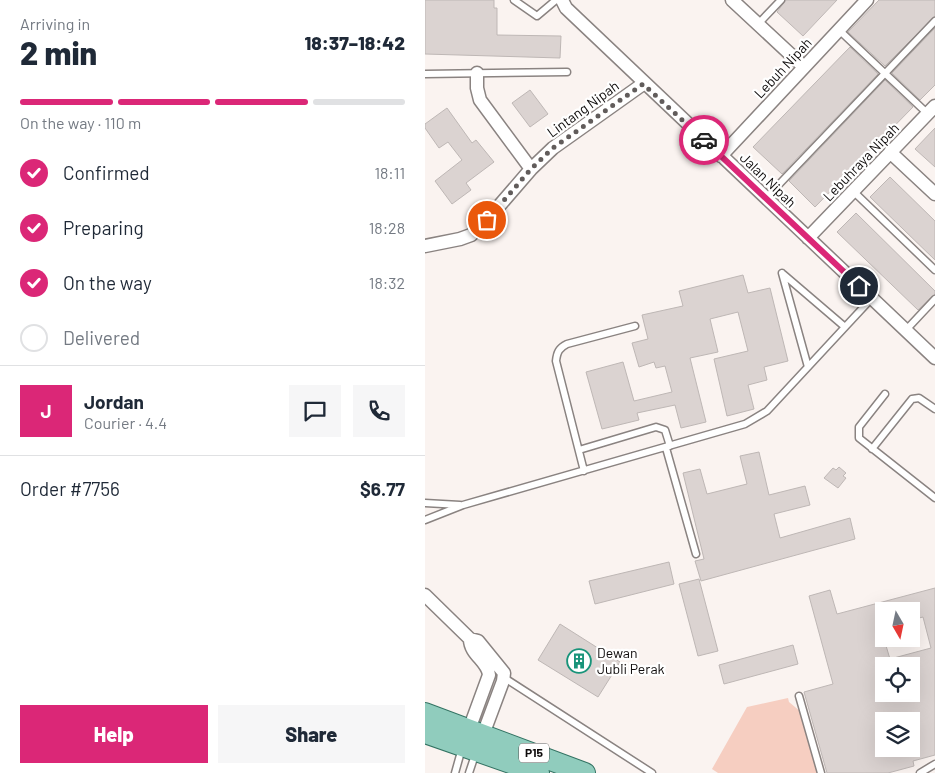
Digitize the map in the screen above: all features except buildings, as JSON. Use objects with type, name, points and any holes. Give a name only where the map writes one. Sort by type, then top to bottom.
[{"type":"main road","name":"P15","points":[[425,713],[473,740],[539,773]]},
{"type":"main road","name":"P15","points":[[425,733],[473,740],[585,773]]},
{"type":"street","name":"Jalan Nipah","points":[[562,0],[566,8],[643,84],[935,358]]},
{"type":"street","points":[[732,0],[804,67]]},
{"type":"street","name":"Lebuh Nipah","points":[[721,156],[867,0]]},
{"type":"street","points":[[477,73],[477,95],[531,169]]},
{"type":"street","name":"Lintang Nipah","points":[[425,246],[460,239],[471,234],[487,220],[531,169],[553,148],[643,84]]},
{"type":"street","name":"Lebuhraya Nipah","points":[[808,238],[932,111]]},
{"type":"street","points":[[891,152],[935,194]]},
{"type":"street","points":[[425,595],[470,639],[478,641],[500,666],[503,677],[473,740]]},
{"type":"street","points":[[470,639],[470,648],[489,670],[473,740]]},
{"type":"lane","points":[[514,0],[537,16],[557,0]]},
{"type":"lane","points":[[758,24],[781,0]]},
{"type":"lane","points":[[766,198],[935,22]]},
{"type":"lane","points":[[839,30],[885,74],[932,111]]},
{"type":"lane","points":[[425,74],[567,72]]},
{"type":"lane","points":[[853,191],[935,270]]},
{"type":"lane","points":[[808,367],[782,273],[845,327]]},
{"type":"lane","points":[[425,520],[463,505],[745,424],[767,411],[872,298]]},
{"type":"lane","points":[[906,330],[935,298]]},
{"type":"lane","points":[[584,470],[555,361],[557,353],[561,347],[567,344],[635,326]]},
{"type":"lane","points":[[885,394],[858,430],[859,438],[935,498]]},
{"type":"lane","points":[[872,449],[912,399],[919,398],[935,409]]},
{"type":"lane","points":[[579,450],[655,427],[665,430],[696,554]]},
{"type":"lane","points":[[425,503],[463,505]]},
{"type":"lane","points":[[503,677],[653,773]]},
{"type":"lane","points":[[799,696],[821,773]]},
{"type":"lane","points":[[455,773],[473,740]]},
{"type":"lane","points":[[469,773],[473,740]]},
{"type":"lane","points":[[920,773],[935,764]]},
{"type":"shaded area","points":[[788,698],[789,702],[801,712],[818,773],[718,773],[712,769],[747,707]]},
{"type":"way so far","points":[[487,220],[531,169],[553,148],[643,84],[704,140]]},
{"type":"place","name":"Dewan Jubli Perak","points":[[579,661]]},
{"type":"route","points":[[704,140],[859,286]]}]
